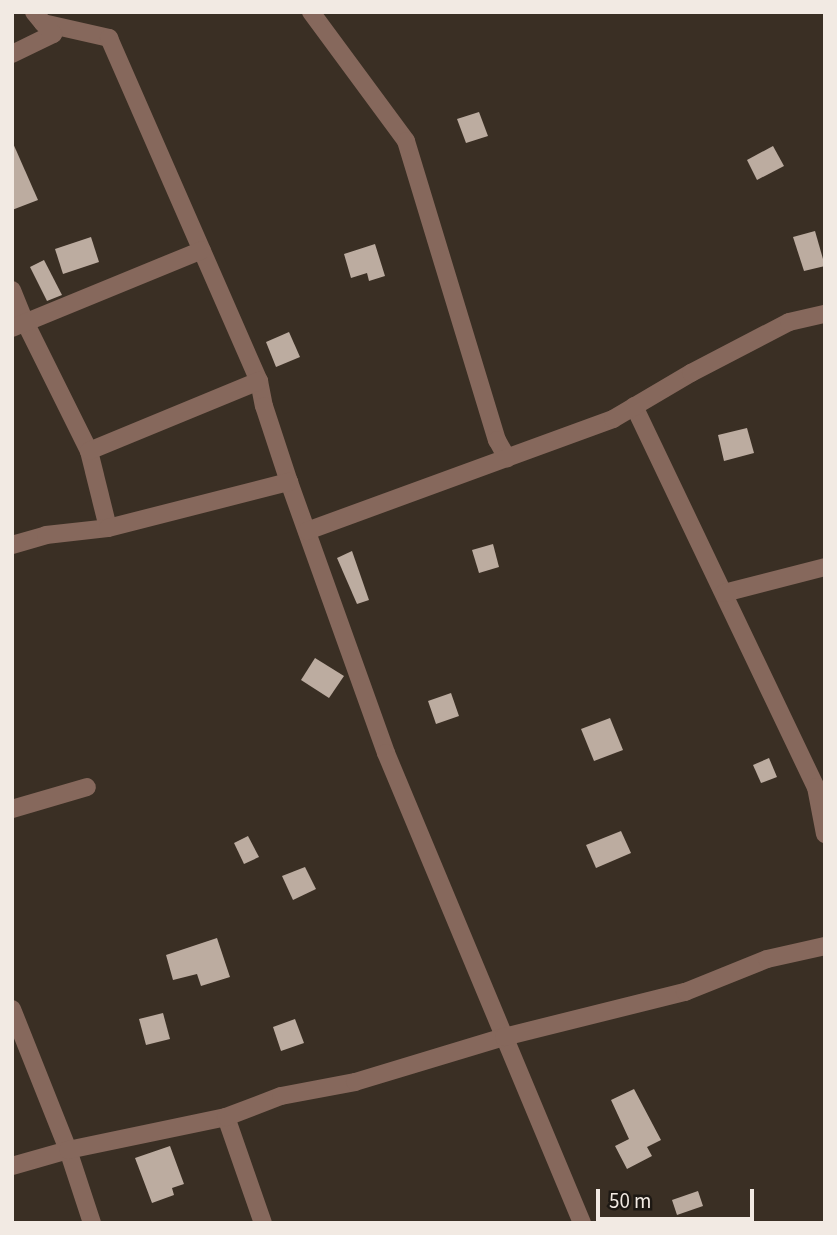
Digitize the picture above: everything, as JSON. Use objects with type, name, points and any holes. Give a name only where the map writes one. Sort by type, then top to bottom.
[{"type":"street","points":[[311,12],[406,141],[497,440],[507,458]]},
{"type":"street","points":[[12,54],[53,34],[39,17]]},
{"type":"street","points":[[39,17],[109,38],[259,381],[264,406],[289,482],[386,752],[582,1223]]},
{"type":"street","points":[[19,326],[202,250]]},
{"type":"street","points":[[12,290],[19,326],[89,450],[108,528]]},
{"type":"street","points":[[307,531],[613,419],[691,373],[789,322],[825,314]]},
{"type":"street","points":[[89,450],[259,381]]},
{"type":"street","points":[[634,406],[816,787],[825,834]]},
{"type":"street","points":[[12,545],[46,535],[108,528],[289,482]]},
{"type":"street","points":[[724,593],[825,567]]},
{"type":"street","points":[[12,809],[87,787]]},
{"type":"street","points":[[12,1166],[68,1150],[226,1117],[281,1096],[355,1082],[504,1037],[685,992],[767,959],[825,946]]},
{"type":"street","points":[[12,1009],[68,1150],[92,1223]]},
{"type":"street","points":[[226,1117],[263,1223]]},
{"type":"building","points":[[479,112],[488,136],[466,143],[457,119]]},
{"type":"building","points":[[12,141],[38,200],[12,210]]},
{"type":"building","points":[[773,146],[784,166],[757,180],[747,160]]},
{"type":"building","points":[[815,231],[825,266],[804,271],[793,237]]},
{"type":"building","points":[[91,237],[99,262],[63,274],[55,249]]},
{"type":"building","points":[[375,244],[385,276],[369,281],[367,273],[351,278],[344,254]]},
{"type":"building","points":[[44,260],[62,295],[47,301],[30,267]]},
{"type":"building","points":[[289,332],[300,357],[276,367],[266,342]]},
{"type":"building","points":[[747,428],[754,453],[724,461],[718,435]]},
{"type":"building","points":[[493,544],[499,567],[479,573],[472,550]]},
{"type":"building","points":[[352,551],[369,600],[357,604],[337,558]]},
{"type":"building","points":[[315,658],[344,676],[329,698],[301,680]]},
{"type":"building","points":[[451,693],[459,716],[436,724],[428,701]]},
{"type":"building","points":[[610,718],[623,750],[594,761],[581,729]]},
{"type":"building","points":[[769,758],[777,777],[761,783],[753,765]]},
{"type":"building","points":[[621,831],[631,853],[596,868],[586,845]]},
{"type":"building","points":[[248,836],[259,857],[244,864],[234,843]]},
{"type":"building","points":[[305,867],[316,889],[293,900],[282,876]]},
{"type":"building","points":[[217,938],[230,977],[201,986],[197,974],[173,980],[166,955]]},
{"type":"building","points":[[163,1013],[170,1039],[146,1045],[139,1019]]},
{"type":"building","points":[[295,1019],[304,1043],[281,1051],[273,1027]]},
{"type":"building","points":[[634,1089],[661,1140],[647,1147],[652,1156],[627,1169],[615,1146],[629,1139],[611,1100]]},
{"type":"building","points":[[170,1146],[184,1184],[172,1188],[174,1195],[152,1203],[135,1158]]},
{"type":"building","points":[[698,1191],[703,1206],[677,1215],[672,1200]]}]
